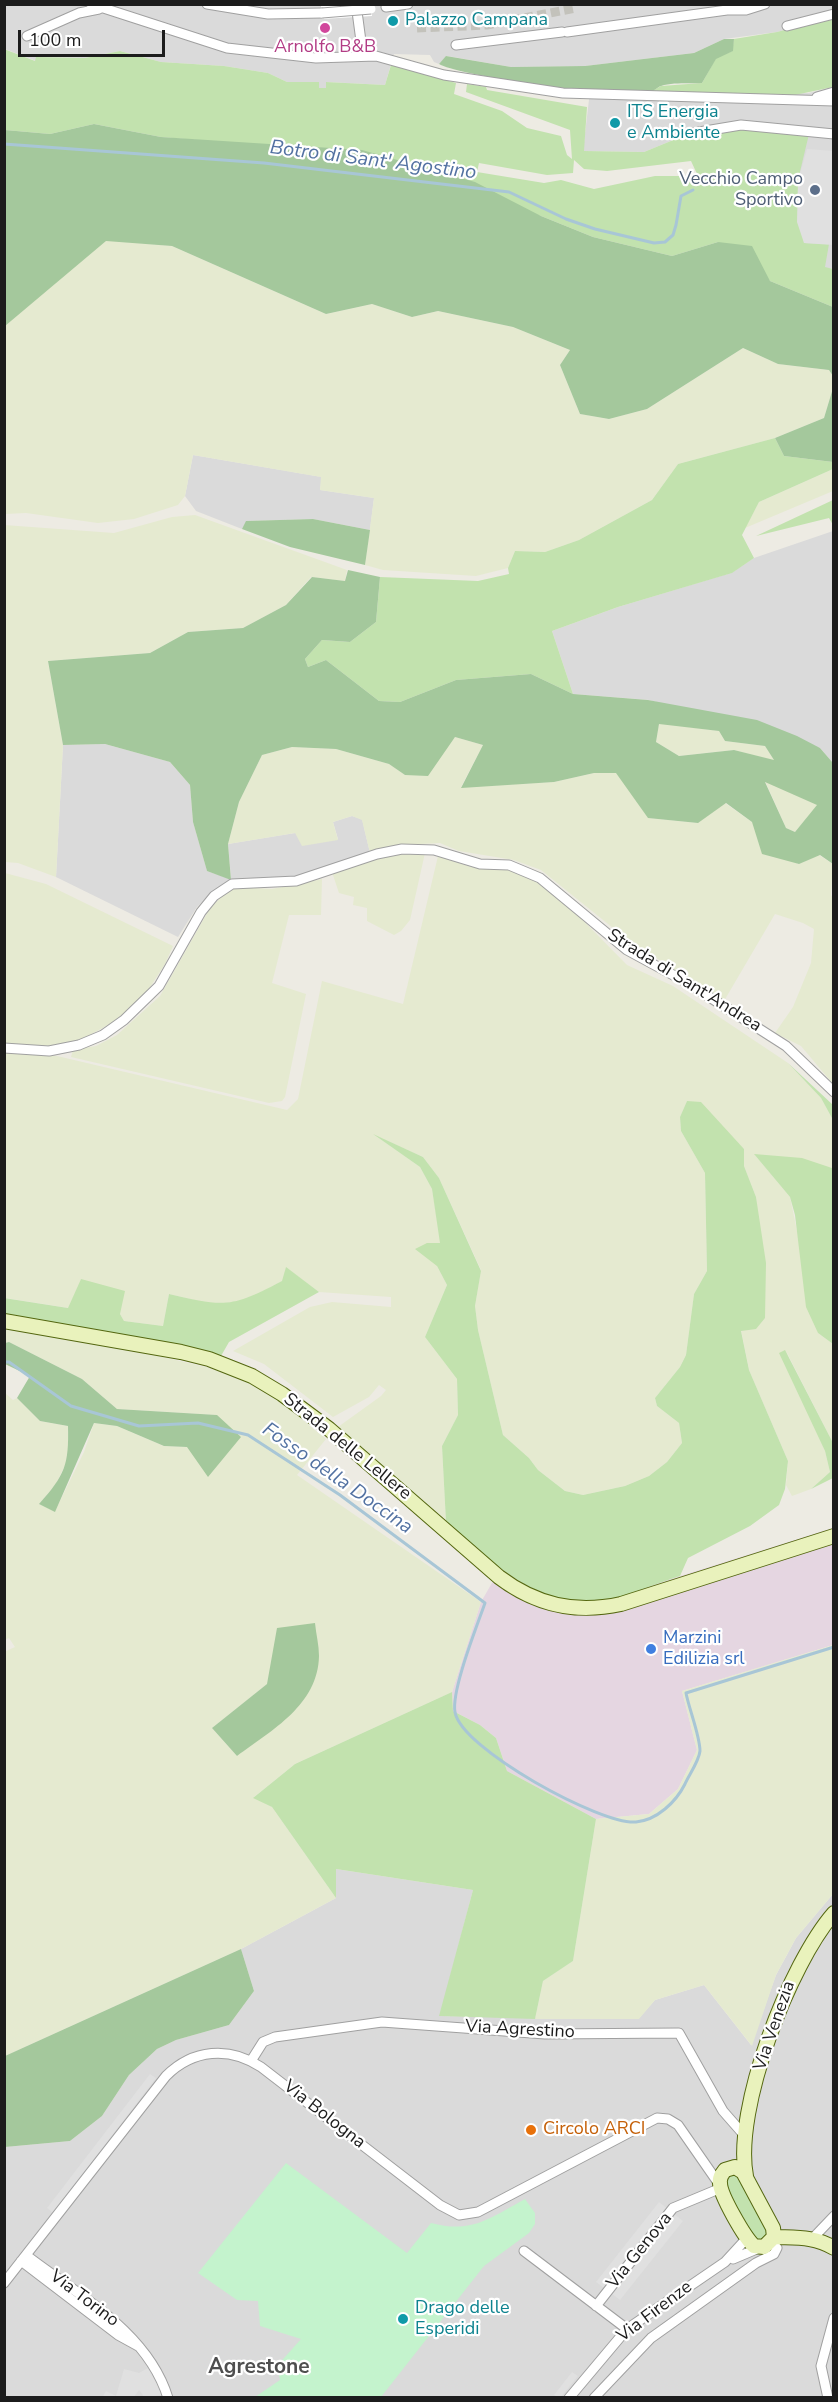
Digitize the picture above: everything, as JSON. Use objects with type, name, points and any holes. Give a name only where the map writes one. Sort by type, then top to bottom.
[{"type":"street","points":[[91,4],[102,10],[236,50],[316,58],[363,56],[389,58],[464,78],[588,96],[834,101]]},
{"type":"street","points":[[207,4],[322,13],[371,9]]},
{"type":"street","points":[[356,4],[363,56]]},
{"type":"street","points":[[386,7],[408,4]]},
{"type":"street","points":[[456,45],[728,10],[746,10],[765,4]]},
{"type":"street","points":[[27,36],[79,13],[102,10]]},
{"type":"street","points":[[787,26],[834,14]]},
{"type":"street","points":[[809,99],[834,92]]},
{"type":"street","points":[[693,133],[741,125],[834,134]]},
{"type":"street","name":"Strada di Sant'Andrea","points":[[4,1048],[50,1051],[70,1047],[103,1035],[117,1025],[159,986],[201,912],[214,896],[232,884],[296,881],[377,854],[402,849],[434,850],[480,864],[509,865],[540,878],[627,950],[686,982],[786,1046],[834,1092]]},
{"type":"street","name":"Strada delle Lellere","points":[[4,1321],[181,1352],[209,1359],[252,1376],[329,1429],[499,1576],[524,1593],[553,1605],[586,1609],[625,1603],[834,1536]]},
{"type":"street","name":"Via Venezia","points":[[746,2176],[742,2150],[756,2082],[792,1978],[812,1941],[834,1913]]},
{"type":"street","name":"Via Agrestino","points":[[251,2061],[263,2042],[275,2037],[382,2022],[545,2034],[679,2033],[723,2111],[744,2135]]},
{"type":"street","name":"Via Bologna","points":[[4,2283],[175,2067],[192,2057],[214,2053],[233,2054],[251,2061],[445,2209],[459,2215],[481,2210],[657,2118],[676,2123],[699,2152],[720,2186],[747,2238]]},
{"type":"street","name":"Via Venezia","points":[[720,2186],[721,2176],[742,2150]]},
{"type":"street","name":"Via Bologna","points":[[699,2152],[712,2163],[729,2168]]},
{"type":"street","points":[[729,2168],[738,2169],[746,2176],[773,2228],[768,2242]]},
{"type":"street","name":"Via Genova","points":[[596,2306],[673,2208],[720,2186]]},
{"type":"street","points":[[813,2238],[834,2216]]},
{"type":"street","points":[[594,2397],[651,2338],[760,2260],[774,2254],[777,2248],[768,2242],[747,2238]]},
{"type":"street","name":"Via Firenze","points":[[725,2262],[747,2238]]},
{"type":"street","name":"Via Firenze","points":[[569,2397],[627,2329],[725,2262],[768,2242],[813,2238],[834,2248]]},
{"type":"street","name":"Via Genova","points":[[524,2251],[627,2329]]},
{"type":"street","name":"Via Torino","points":[[24,2258],[127,2332],[152,2363],[168,2397]]},
{"type":"street","points":[[828,2397],[821,2366],[834,2318]]},
{"type":"shaded area","points":[[833,4],[834,17],[777,32],[724,39],[694,53],[585,66],[511,67],[447,56],[439,64],[434,62],[430,55],[394,54],[385,85],[327,82],[326,88],[319,88],[319,82],[287,82],[268,73],[224,66],[161,62],[120,51],[85,58],[36,57],[36,61],[5,49],[4,5]]},
{"type":"shaded area","points":[[833,87],[833,269],[825,268],[697,135],[688,134],[644,152],[583,151],[590,91],[808,93]]},
{"type":"shaded area","name":"Vecchio Campo Sportivo","points":[[807,149],[833,151],[833,245],[804,243],[797,222],[798,180]]},
{"type":"shaded area","points":[[193,455],[322,477],[320,490],[374,498],[370,530],[313,519],[247,521],[242,529],[196,511],[185,496]]},
{"type":"shaded area","points":[[833,531],[833,763],[820,748],[649,700],[573,694],[552,631],[618,607],[731,573],[754,558]]},
{"type":"shaded area","points":[[105,744],[170,762],[190,785],[193,822],[207,871],[231,879],[228,844],[295,833],[338,839],[333,822],[352,816],[362,819],[370,853],[298,878],[213,892],[197,907],[178,937],[56,877],[63,745]]},
{"type":"shaded area","points":[[833,1528],[833,1645],[682,1691],[697,1750],[678,1789],[649,1814],[596,1819],[507,1771],[496,1738],[480,1725],[453,1711],[452,1692],[481,1602],[500,1569],[527,1586],[601,1601]]},
{"type":"shaded area","points":[[336,1869],[473,1890],[440,2016],[638,2019],[655,2000],[704,1985],[751,2045],[776,1975],[796,1938],[833,1894],[833,2397],[5,2398],[5,2147],[70,2141],[102,2116],[129,2075],[157,2049],[176,2040],[229,2025],[254,1991],[241,1949],[336,1898]]},
{"type":"shaded area","points":[[150,2074],[156,2078],[53,2213],[47,2208]]},
{"type":"shaded area","points":[[659,2202],[683,2221],[620,2300],[596,2282]]},
{"type":"shaded area","points":[[148,2368],[163,2395],[142,2397],[139,2390],[134,2397],[102,2398],[106,2391],[116,2396],[124,2369],[139,2373]]},
{"type":"shaded area","points":[[572,2372],[578,2376],[561,2397],[554,2395]]},
{"type":"green space","points":[[833,17],[833,87],[790,96],[648,93],[661,86],[702,83],[716,58],[732,51],[734,39],[777,32]]},
{"type":"green space","points":[[724,39],[734,39],[733,51],[716,59],[702,83],[666,85],[649,93],[578,90],[508,80],[439,64],[446,56],[511,67],[585,66],[694,53]]},
{"type":"green space","points":[[4,49],[35,61],[36,57],[85,58],[120,51],[161,62],[224,66],[268,73],[287,82],[319,82],[319,88],[326,88],[326,82],[385,85],[391,65],[456,83],[454,94],[502,111],[527,128],[561,136],[567,155],[572,159],[570,130],[466,92],[467,84],[486,87],[487,90],[587,107],[584,151],[644,152],[688,134],[697,135],[743,128],[809,134],[798,180],[804,243],[829,244],[825,267],[833,269],[833,307],[770,281],[718,242],[672,256],[593,237],[541,216],[209,141],[161,137],[94,124],[50,134],[5,130]],"holes":[[[574,160],[584,169],[607,171],[691,161],[698,176],[655,176],[594,189],[561,180],[544,183],[477,172],[479,163],[547,175],[573,173]]]},
{"type":"green space","points":[[94,124],[161,137],[362,150],[475,182],[541,216],[593,237],[672,256],[718,242],[752,246],[770,281],[833,307],[833,376],[829,370],[778,364],[743,348],[647,409],[609,419],[580,414],[560,365],[570,350],[513,327],[438,311],[412,317],[372,304],[326,314],[172,246],[106,241],[5,326],[5,130],[50,134]]},
{"type":"green space","points":[[106,240],[172,246],[326,314],[372,304],[412,317],[438,311],[513,327],[570,350],[560,365],[580,414],[609,419],[647,409],[743,348],[778,364],[829,370],[833,376],[833,388],[824,418],[775,438],[678,464],[652,500],[579,540],[545,552],[515,551],[508,568],[476,576],[383,570],[365,565],[374,498],[320,490],[321,477],[193,455],[185,496],[178,505],[134,519],[98,523],[26,513],[5,514],[4,326]]},
{"type":"green space","points":[[833,388],[833,462],[784,456],[775,438],[824,418]]},
{"type":"green space","points":[[775,438],[784,456],[833,462],[833,469],[759,502],[742,535],[754,558],[732,573],[618,607],[552,631],[573,694],[531,674],[456,680],[400,702],[379,701],[326,660],[308,667],[305,659],[322,640],[350,642],[376,622],[380,577],[478,581],[509,574],[508,568],[515,551],[545,552],[579,540],[652,500],[678,464]]},
{"type":"green space","points":[[833,469],[833,491],[745,528],[759,502]]},
{"type":"green space","points":[[833,500],[833,525],[829,518],[756,536]]},
{"type":"green space","points":[[195,515],[347,570],[345,581],[311,577],[286,605],[243,628],[188,632],[150,653],[48,661],[63,745],[56,877],[18,863],[5,862],[4,525],[114,533],[172,517]]},
{"type":"green space","points":[[313,519],[370,530],[365,565],[290,547],[242,529],[246,521]]},
{"type":"green space","points":[[348,570],[380,577],[376,622],[350,642],[322,640],[305,659],[308,667],[326,660],[379,701],[400,702],[456,680],[531,674],[573,694],[648,700],[757,720],[820,748],[833,763],[833,864],[820,855],[799,864],[762,854],[752,822],[726,803],[698,823],[648,818],[616,773],[594,773],[554,782],[461,788],[483,745],[455,737],[428,776],[405,775],[389,764],[336,749],[292,747],[262,755],[239,802],[228,844],[231,880],[207,871],[193,822],[190,785],[170,762],[105,744],[63,745],[48,661],[150,653],[188,632],[243,628],[286,605],[312,577],[345,581]],"holes":[[[659,724],[719,731],[725,741],[765,746],[774,760],[734,750],[679,756],[656,742]],[[765,782],[817,805],[795,832],[786,828]]]},
{"type":"green space","points":[[659,723],[719,731],[725,741],[765,746],[775,761],[734,750],[679,756],[656,742]]},
{"type":"green space","points":[[455,737],[483,745],[461,787],[554,782],[594,773],[617,773],[649,818],[697,823],[725,803],[752,822],[798,864],[819,855],[833,864],[831,895],[834,900],[833,1084],[801,1046],[775,1033],[793,1007],[811,963],[814,929],[803,923],[775,914],[724,1001],[628,940],[541,870],[514,860],[459,851],[440,843],[402,845],[370,853],[362,820],[352,816],[333,822],[338,840],[302,846],[295,833],[228,844],[239,802],[262,755],[292,747],[336,749],[389,764],[405,775]]},
{"type":"green space","points":[[765,781],[818,805],[795,832],[786,828]]},
{"type":"green space","points":[[397,853],[425,853],[410,920],[401,931],[394,935],[367,921],[367,908],[353,905],[354,897],[339,893],[332,872]]},
{"type":"green space","points":[[438,856],[471,867],[511,870],[527,875],[558,895],[627,965],[673,986],[788,1063],[821,1098],[833,1120],[833,1173],[831,1168],[755,1155],[790,1197],[818,1333],[833,1344],[833,1443],[786,1351],[825,1451],[830,1472],[811,1489],[792,1496],[786,1485],[788,1461],[749,1370],[741,1330],[765,1318],[756,1197],[744,1166],[744,1149],[687,1101],[680,1117],[681,1131],[705,1173],[707,1271],[694,1294],[686,1355],[680,1367],[655,1398],[657,1406],[679,1423],[682,1443],[667,1462],[649,1476],[625,1486],[583,1495],[565,1491],[538,1470],[529,1458],[503,1435],[478,1330],[475,1306],[481,1270],[439,1178],[423,1157],[376,1136],[420,1167],[432,1189],[441,1243],[437,1266],[447,1285],[425,1337],[457,1379],[458,1415],[442,1446],[446,1522],[338,1427],[386,1390],[379,1385],[369,1397],[333,1417],[264,1364],[233,1351],[310,1307],[332,1302],[391,1307],[391,1297],[319,1292],[286,1268],[283,1281],[246,1300],[215,1305],[169,1294],[163,1326],[124,1321],[120,1314],[81,1279],[69,1308],[5,1298],[4,1051],[57,1056],[287,1110],[298,1099],[322,981],[403,1004]]},
{"type":"green space","points":[[5,873],[46,884],[173,946],[165,964],[147,992],[119,1019],[77,1042],[56,1047],[5,1044]]},
{"type":"green space","points":[[322,879],[321,915],[289,915],[272,983],[306,994],[285,1097],[282,1101],[269,1103],[71,1057],[73,1050],[96,1046],[117,1035],[160,996],[210,908],[232,887],[272,889]]},
{"type":"green space","points":[[788,1063],[833,1105],[833,1120],[821,1098]]},
{"type":"green space","points":[[687,1101],[701,1102],[744,1149],[744,1166],[756,1197],[766,1263],[765,1318],[756,1329],[741,1331],[749,1370],[788,1461],[785,1489],[779,1505],[750,1526],[688,1558],[680,1576],[601,1601],[578,1602],[556,1598],[516,1579],[446,1522],[442,1446],[458,1415],[457,1379],[425,1337],[447,1285],[437,1266],[415,1249],[427,1243],[440,1243],[432,1189],[420,1167],[373,1134],[423,1157],[439,1178],[481,1271],[475,1306],[478,1330],[503,1435],[529,1458],[538,1470],[565,1491],[583,1495],[625,1486],[649,1476],[667,1462],[682,1443],[679,1423],[657,1406],[655,1398],[680,1367],[686,1355],[694,1294],[707,1271],[705,1173],[681,1131],[680,1117]]},
{"type":"green space","points":[[754,1154],[802,1158],[832,1168],[833,1344],[818,1333],[806,1307],[795,1215],[790,1197]]},
{"type":"green space","points":[[286,1267],[319,1292],[229,1342],[221,1356],[158,1341],[5,1315],[4,1298],[68,1308],[81,1279],[125,1291],[120,1314],[124,1321],[163,1326],[169,1294],[216,1303],[239,1300],[282,1281]]},
{"type":"green space","points":[[5,1328],[146,1353],[210,1368],[245,1380],[271,1394],[326,1439],[297,1475],[481,1602],[452,1692],[295,1764],[254,1797],[272,1807],[336,1898],[241,1949],[5,2056],[4,1652],[15,1647],[9,1638],[4,1640],[4,1392],[13,1400],[17,1398],[40,1421],[68,1426],[68,1459],[56,1484],[39,1504],[55,1511],[84,1452],[94,1423],[117,1426],[164,1446],[187,1447],[217,1415],[117,1409],[82,1379],[9,1342],[5,1343]],"holes":[[[267,1684],[237,1756],[212,1728]]]},
{"type":"green space","points":[[9,1342],[82,1379],[117,1409],[217,1415],[241,1437],[208,1477],[187,1447],[164,1446],[117,1426],[94,1423],[55,1512],[39,1504],[55,1485],[64,1469],[68,1451],[68,1426],[40,1421],[17,1398],[30,1376],[5,1364],[5,1343]]},
{"type":"green space","points":[[785,1350],[833,1443],[833,1478],[811,1489],[830,1472],[825,1451],[779,1353]]},
{"type":"green space","points":[[315,1623],[319,1656],[317,1673],[311,1689],[291,1715],[237,1756],[212,1728],[267,1684],[277,1628]]},
{"type":"green space","points":[[833,1645],[833,1894],[796,1938],[776,1975],[752,2046],[704,1985],[655,2000],[639,2019],[535,2019],[543,1981],[573,1961],[596,1819],[649,1814],[678,1789],[697,1750],[682,1691]]},
{"type":"green space","points":[[452,1692],[453,1711],[480,1725],[496,1738],[507,1771],[596,1819],[573,1961],[543,1981],[535,2019],[439,2016],[473,1890],[336,1869],[336,1898],[272,1807],[253,1798],[295,1764]]},
{"type":"green space","points":[[241,1949],[254,1991],[229,2025],[176,2040],[157,2049],[129,2075],[102,2116],[70,2141],[5,2147],[5,2056]]},
{"type":"green space","points":[[286,2163],[407,2253],[431,2223],[458,2227],[470,2225],[491,2218],[525,2199],[535,2213],[535,2224],[529,2233],[484,2266],[381,2397],[255,2397],[280,2380],[277,2366],[301,2339],[260,2326],[258,2301],[237,2300],[198,2273]]},
{"type":"green space","points":[[738,2173],[770,2232],[761,2242],[751,2237],[723,2179]]},
{"type":"pier","points":[[321,5],[371,5],[372,16],[322,19]]},
{"type":"waterway","name":"Botro di Sant' Agostino","points":[[4,144],[264,163],[509,192],[566,219],[595,229],[654,243],[665,242],[673,235],[681,196],[693,190]]},
{"type":"waterway","name":"Fosso della Doccina","points":[[4,1362],[9,1362],[71,1406],[139,1426],[198,1423],[248,1435],[340,1495],[485,1603],[457,1689],[455,1712],[463,1727],[481,1745],[535,1782],[565,1798],[618,1820],[644,1821],[665,1809],[681,1791],[696,1763],[700,1751],[686,1693],[834,1647]]},
{"type":"tunnel","points":[[417,28],[487,25],[576,8]]},
{"type":"place","name":"Palazzo Campana","points":[[393,21]]},
{"type":"place","name":"Arnolfo B&B","points":[[325,28]]},
{"type":"place","name":"ITS Energia e Ambiente","points":[[615,123]]},
{"type":"place","name":"Vecchio Campo Sportivo","points":[[815,190]]},
{"type":"place","name":"Marzini Edilizia srl","points":[[651,1649]]},
{"type":"place","name":"Circolo ARCI","points":[[531,2130]]},
{"type":"place","name":"Drago delle Esperidi","points":[[403,2319]]},
{"type":"district","name":"Agrestone","points":[[259,2368]]}]
